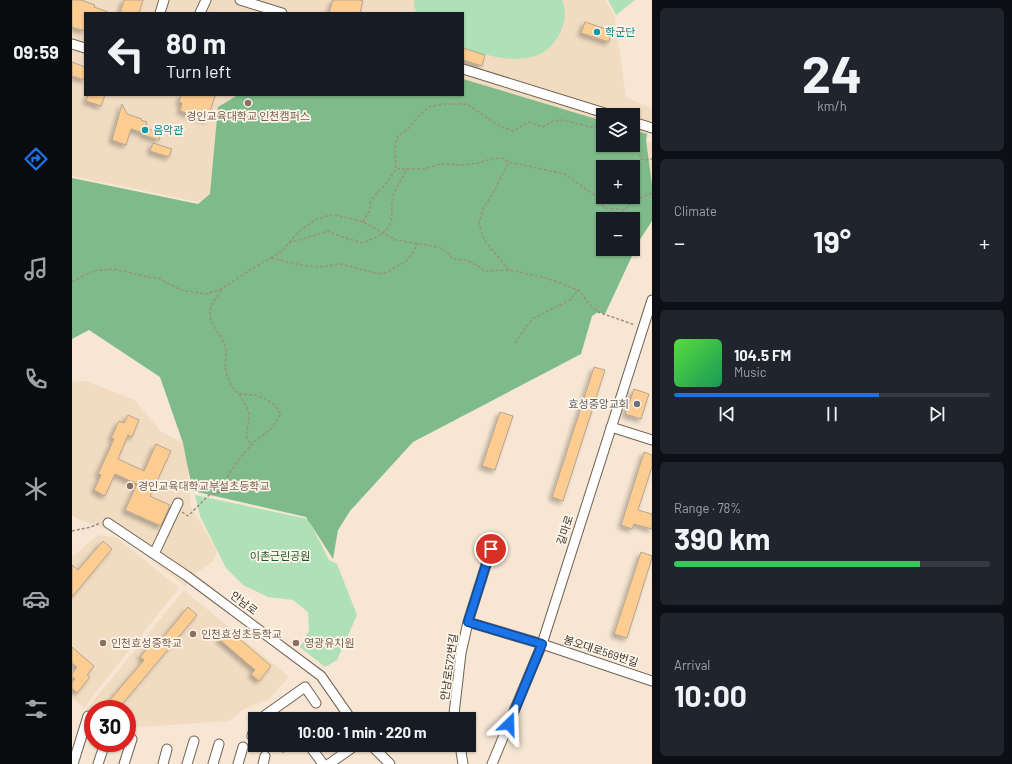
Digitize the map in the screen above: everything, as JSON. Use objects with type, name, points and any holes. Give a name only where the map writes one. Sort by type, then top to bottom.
[{"type":"street","points":[[160,12],[164,0]]},
{"type":"street","points":[[200,12],[206,0]]},
{"type":"street","points":[[240,0],[279,12]]},
{"type":"street","points":[[72,44],[84,48]]},
{"type":"street","points":[[464,69],[596,110]]},
{"type":"street","points":[[640,124],[651,127]]},
{"type":"street","name":"길마로","points":[[492,764],[542,644],[611,426],[646,325],[652,300]]},
{"type":"street","points":[[611,426],[652,440]]},
{"type":"street","points":[[154,554],[177,506]]},
{"type":"street","name":"안남로","points":[[108,523],[187,576],[321,676],[346,712]]},
{"type":"street","name":"안남로572번길","points":[[454,712],[461,653],[468,622],[491,549]]},
{"type":"street","name":"봉오대로569번길","points":[[468,622],[542,644],[652,681]]},
{"type":"street","points":[[270,712],[305,687],[316,702]]},
{"type":"street","points":[[73,764],[84,729]]},
{"type":"street","points":[[187,764],[194,741]]},
{"type":"street","points":[[213,764],[219,744]]},
{"type":"street","points":[[238,764],[243,746]]},
{"type":"street","points":[[163,764],[167,749]]},
{"type":"street","points":[[98,764],[102,752]]},
{"type":"street","points":[[124,764],[128,752]]},
{"type":"street","points":[[314,752],[323,764]]},
{"type":"street","points":[[330,764],[346,752]]},
{"type":"street","points":[[378,752],[390,764]]},
{"type":"street","points":[[461,752],[463,764]]},
{"type":"path","points":[[363,222],[370,210],[370,204],[374,196],[385,185],[396,169],[395,153],[396,140],[398,136],[407,130],[429,107],[444,104],[467,104],[496,124],[514,131],[528,122],[543,127],[553,121],[562,120],[596,128]]},
{"type":"path","points":[[640,152],[640,158],[644,160],[652,159]]},
{"type":"path","points":[[396,169],[424,169],[441,164],[465,165],[501,158],[509,162],[565,174],[594,195],[605,208],[625,210],[633,199],[652,193]]},
{"type":"path","points":[[509,162],[483,210],[479,223],[484,240],[509,270]]},
{"type":"path","points":[[289,242],[328,231],[362,243],[384,233],[391,224],[393,195],[408,168]]},
{"type":"path","points":[[72,282],[94,271],[114,269],[158,278],[182,290],[206,294],[223,288],[281,252],[297,233],[315,220],[334,215],[363,222],[396,240],[439,247],[449,254],[452,259],[466,260],[480,267],[484,271],[509,270],[556,281],[580,291],[588,304],[598,312],[646,325]]},
{"type":"path","points":[[271,258],[306,266],[320,267],[340,264],[378,274],[394,268],[406,261],[411,256],[418,243]]},
{"type":"path","points":[[223,288],[211,306],[210,316],[226,350],[224,367],[230,382],[233,389],[239,394],[247,407],[249,413],[247,438],[253,443]]},
{"type":"path","points":[[515,343],[534,318],[570,300],[578,290]]},
{"type":"path","points":[[177,506],[188,516],[209,495],[221,492],[230,472],[240,458],[253,443],[272,428],[281,414],[272,404],[258,396],[239,394]]},
{"type":"path","points":[[72,531],[102,522],[108,523]]},
{"type":"shaded area","name":"경인교육대학교 인천캠퍼스","points":[[72,0],[606,0],[615,17],[626,98],[652,108],[652,119],[646,140],[652,143],[652,179],[640,177],[640,160],[596,160],[596,164],[437,97],[198,202],[72,176]]},
{"type":"shaded area","name":"경인교육대학교부설초등학교","points":[[86,381],[135,400],[160,431],[183,443],[187,464],[191,507],[217,551],[214,561],[194,574],[185,586],[115,532],[80,520],[72,515],[72,382]]},
{"type":"shaded area","name":"인천효성중학교","points":[[98,535],[117,538],[179,588],[90,700],[84,700],[84,707],[72,699],[72,556]]},
{"type":"shaded area","name":"인천효성초등학교","points":[[184,590],[289,677],[269,699],[244,709],[229,721],[140,727],[136,726],[136,700],[94,700]]},
{"type":"green space","points":[[414,0],[562,0],[564,4],[565,17],[560,33],[552,45],[542,53],[530,58],[516,59],[503,58],[464,48],[464,12],[417,12],[414,6]]},
{"type":"green space","points":[[608,0],[635,0],[616,15]]},
{"type":"green space","points":[[464,79],[596,119],[596,152],[640,152],[640,132],[647,134],[646,140],[652,185],[652,221],[640,239],[640,212],[596,212],[596,256],[632,256],[605,314],[598,312],[592,316],[581,354],[413,442],[350,511],[338,530],[333,559],[306,517],[193,491],[183,443],[160,377],[89,330],[72,339],[72,178],[198,204],[210,194],[218,107],[236,96],[464,96]]},
{"type":"green space","name":"이촌근린공원","points":[[195,495],[308,519],[329,560],[337,564],[357,615],[337,660],[325,667],[300,647],[309,631],[308,612],[293,600],[268,597],[243,585],[226,568],[200,516]]},
{"type":"building","points":[[72,0],[81,0],[108,12],[84,12],[84,31],[72,27]]},
{"type":"building","points":[[124,0],[143,0],[139,12],[120,12]]},
{"type":"building","points":[[333,0],[363,1],[360,12],[329,12]]},
{"type":"building","name":"학군단","points":[[585,22],[612,31],[609,42],[581,33]]},
{"type":"building","points":[[464,48],[485,55],[482,66],[464,60]]},
{"type":"building","points":[[72,62],[84,67],[84,80],[72,76]]},
{"type":"building","points":[[88,96],[105,96],[101,106],[86,101]]},
{"type":"building","points":[[181,96],[215,96],[207,120],[180,111],[182,103],[179,102]]},
{"type":"building","name":"음악관","points":[[122,104],[127,114],[147,122],[144,133],[131,129],[126,145],[112,140]]},
{"type":"building","points":[[145,128],[161,133],[159,140],[143,135]]},
{"type":"building","points":[[153,143],[172,149],[169,157],[150,151]]},
{"type":"building","points":[[594,367],[605,370],[563,501],[552,497]]},
{"type":"building","name":"효성중앙교회","points":[[634,389],[649,394],[641,419],[625,414]]},
{"type":"building","points":[[500,412],[513,416],[495,470],[482,466]]},
{"type":"building","points":[[128,415],[139,420],[132,437],[128,435],[118,459],[144,471],[156,444],[171,451],[150,496],[170,505],[161,526],[125,510],[137,484],[115,474],[105,496],[94,490],[101,475],[98,474],[114,439],[111,438],[119,421],[124,423]]},
{"type":"building","points":[[644,452],[652,455],[652,467],[638,510],[652,514],[652,529],[634,524],[632,529],[621,525]]},
{"type":"building","points":[[103,541],[112,549],[72,597],[72,565],[78,570]]},
{"type":"building","points":[[641,552],[652,556],[652,558],[627,638],[614,634]]},
{"type":"building","points":[[188,607],[197,615],[126,700],[110,700],[144,660],[140,657],[151,644],[155,647]]},
{"type":"building","points":[[228,629],[271,666],[259,681],[251,674],[255,670],[219,639]]},
{"type":"building","points":[[72,647],[94,666],[87,675],[90,677],[77,693],[72,688],[72,683],[75,679],[72,677],[72,674],[77,667],[72,663]]},
{"type":"place","name":"학군단","points":[[597,32]]},
{"type":"place","name":"경인교육대학교 인천캠퍼스","points":[[248,103]]},
{"type":"place","name":"음악관","points":[[145,130]]},
{"type":"place","name":"효성중앙교회","points":[[637,404]]},
{"type":"place","name":"경인교육대학교부설초등학교","points":[[130,486]]},
{"type":"place","name":"인천효성초등학교","points":[[193,634]]},
{"type":"place","name":"인천효성중학교","points":[[103,643]]},
{"type":"place","name":"영광유치원","points":[[296,643]]},
{"type":"route","points":[[491,549],[468,622],[542,644],[509,724]]}]
